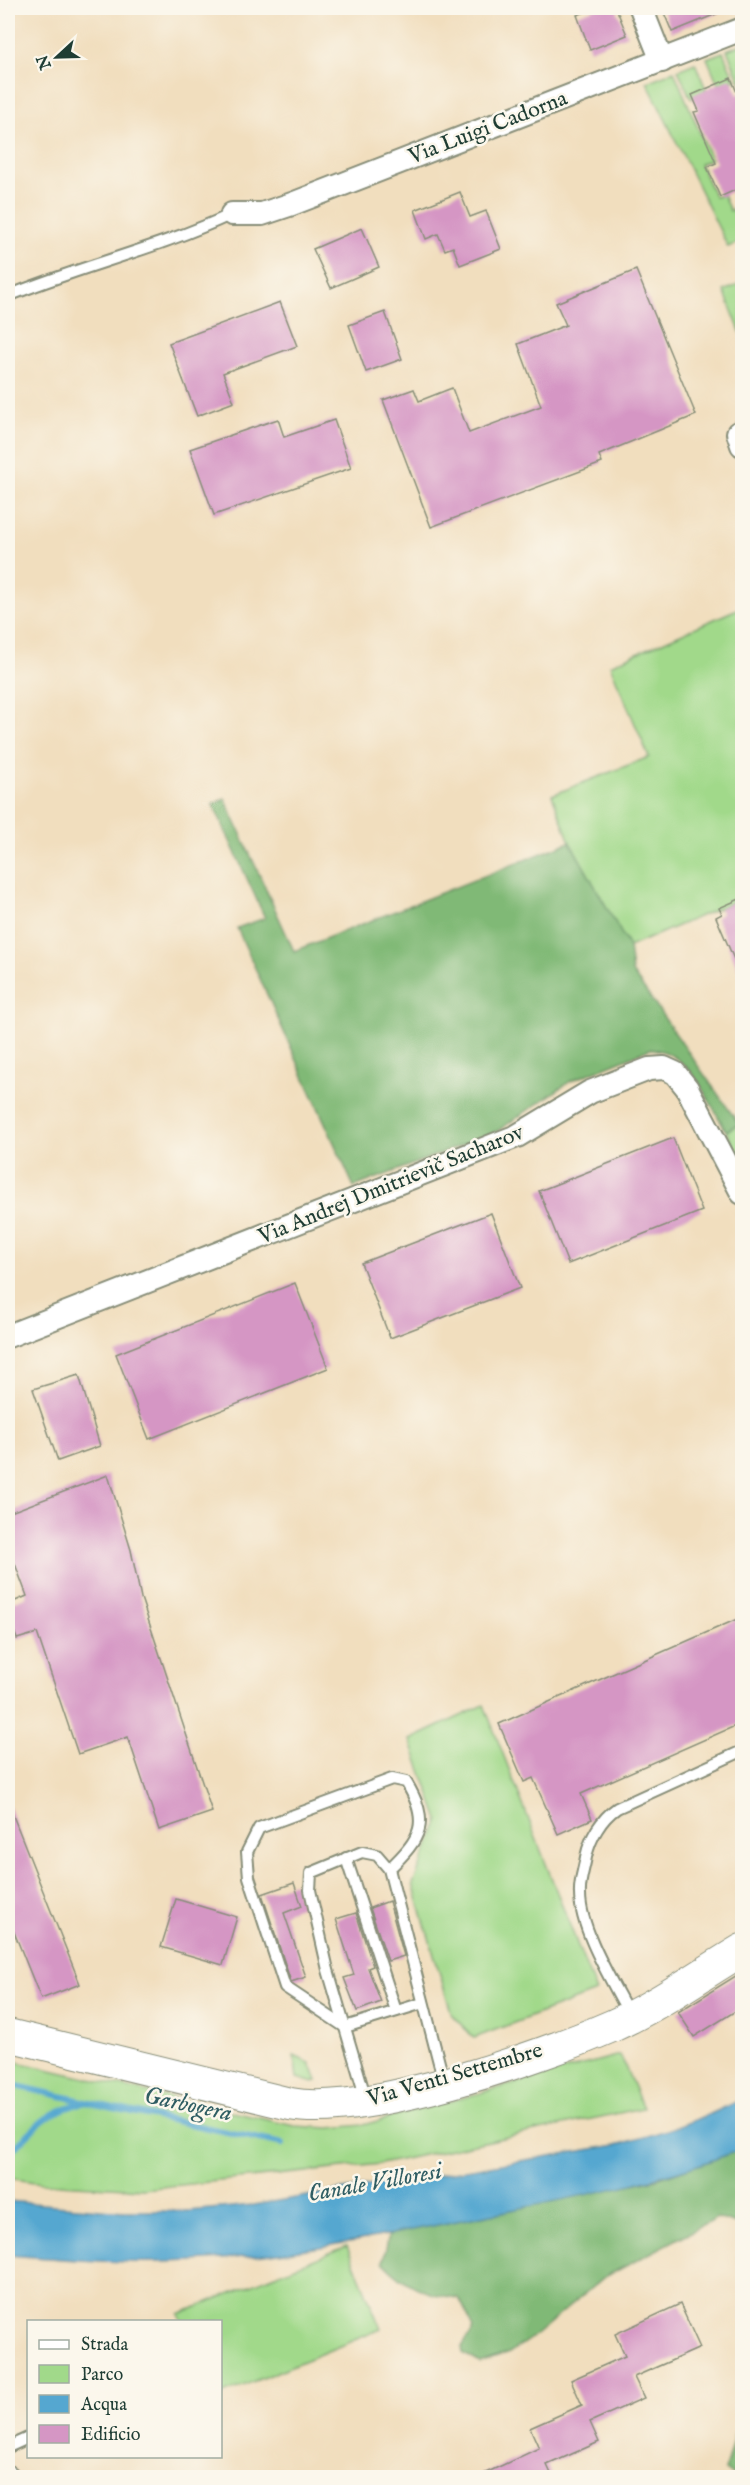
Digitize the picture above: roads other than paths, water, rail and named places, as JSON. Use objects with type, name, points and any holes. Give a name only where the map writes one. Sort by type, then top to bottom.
[{"type":"street","points":[[641,8],[662,60]]},
{"type":"street","name":"Via Luigi Cadorna","points":[[232,214],[262,214],[292,204],[742,29]]},
{"type":"street","name":"Via Andrej Dmitrievič Sacharov","points":[[8,1336],[517,1136],[590,1092],[649,1069],[664,1068],[675,1073],[687,1088],[742,1193]]},
{"type":"street","name":"Via Venti Settembre","points":[[8,2035],[307,2107],[366,2100],[444,2083],[519,2060],[612,2026],[742,1950]]},
{"type":"lane","points":[[8,296],[56,277],[183,235],[232,214]]},
{"type":"lane","points":[[630,2016],[590,1932],[582,1906],[579,1893],[589,1844],[605,1817],[617,1808],[742,1751]]},
{"type":"lane","points":[[345,2027],[285,1987],[249,1877],[247,1852],[259,1828],[392,1779],[406,1782],[416,1797],[422,1817],[419,1836],[389,1869]]},
{"type":"lane","points":[[366,2100],[327,1970],[310,1890],[311,1873],[362,1852],[377,1855],[389,1869],[444,2083]]},
{"type":"lane","points":[[346,1858],[396,2011]]},
{"type":"lane","points":[[345,2027],[423,2003]]},
{"type":"lane","points":[[8,2447],[27,2438]]},
{"type":"water","name":"Canale Villoresi","points":[[742,2099],[742,2149],[652,2179],[560,2200],[372,2238],[246,2257],[203,2261],[142,2262],[8,2255],[8,2201],[124,2211],[188,2211],[253,2205],[616,2145],[680,2125]]},
{"type":"waterway","name":"Garbogera","points":[[8,2084],[83,2101]]},
{"type":"waterway","name":"Garbogera","points":[[8,2155],[42,2121],[61,2110],[86,2102],[283,2144]]}]
